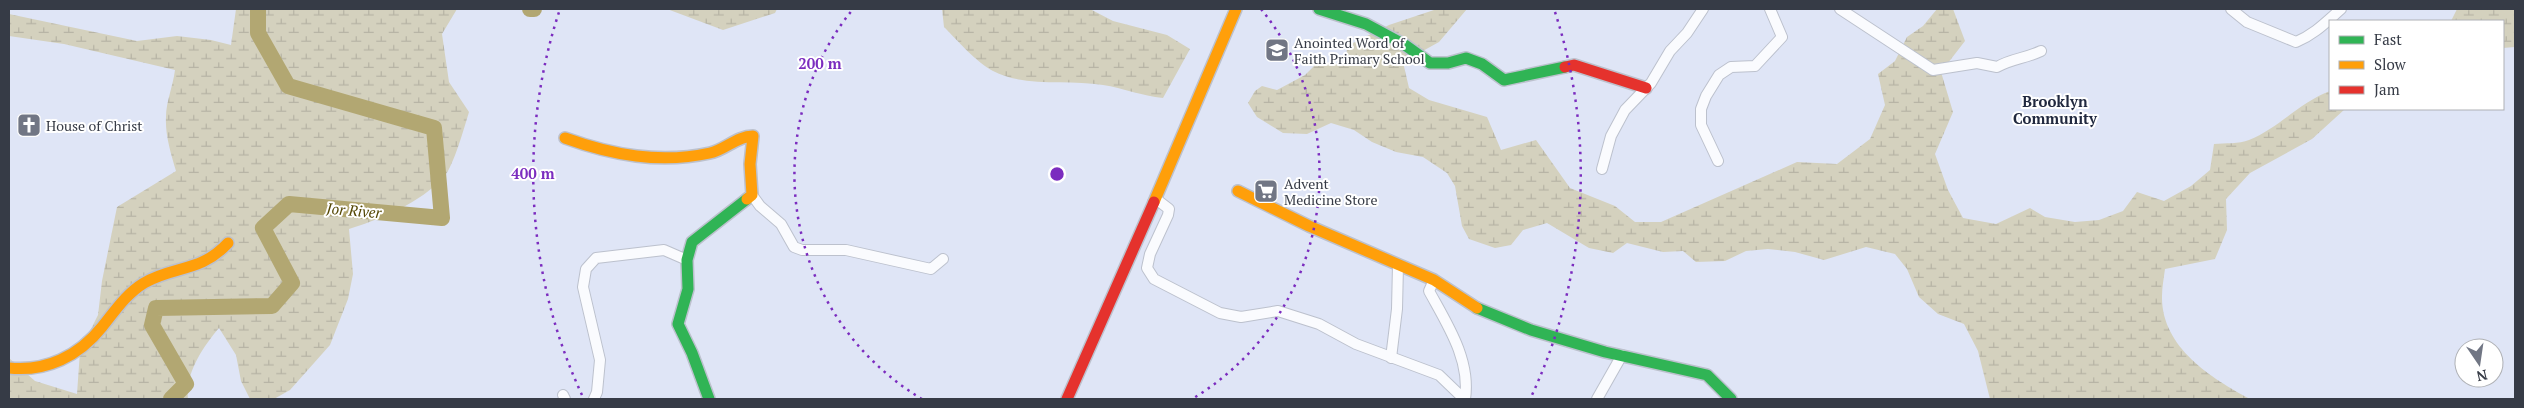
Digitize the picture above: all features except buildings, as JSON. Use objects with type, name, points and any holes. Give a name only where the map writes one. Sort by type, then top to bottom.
[{"type":"street","points":[[1067,399],[1156,199],[1236,9]]},
{"type":"street","points":[[1320,9],[1366,24],[1406,45],[1430,63],[1448,63],[1466,58],[1482,64],[1504,80],[1574,65],[1646,88]]},
{"type":"street","points":[[1602,168],[1611,136],[1625,110],[1646,88],[1670,51],[1687,33],[1703,9]]},
{"type":"street","points":[[1718,161],[1701,125],[1701,109],[1719,75],[1731,67],[1756,66],[1782,37],[1770,9]]},
{"type":"street","points":[[1840,9],[1933,70],[1977,63],[1997,67],[2013,58],[2025,58],[2040,51]]},
{"type":"street","points":[[2231,9],[2247,22],[2296,42],[2308,37],[2329,21]]},
{"type":"street","points":[[2330,20],[2341,9]]},
{"type":"street","points":[[565,138],[606,153],[652,159],[704,154],[725,148],[745,135],[754,136],[750,164],[752,195],[760,206],[781,224],[794,247],[802,250],[846,250],[931,269],[943,259]]},
{"type":"street","points":[[1238,192],[1309,226],[1434,280],[1479,309],[1531,330],[1622,355],[1707,375],[1731,399]]},
{"type":"street","points":[[709,399],[678,324],[688,289],[687,260],[692,242],[752,195]]},
{"type":"street","points":[[1156,199],[1169,209],[1150,254],[1147,268],[1154,279],[1220,313],[1241,317],[1278,312],[1319,324],[1356,344],[1439,376],[1464,399],[1468,382],[1463,362],[1455,340],[1429,291],[1434,280]]},
{"type":"street","points":[[9,368],[23,371],[53,363],[80,351],[102,328],[119,302],[144,283],[200,266],[223,251],[228,243]]},
{"type":"street","points":[[594,399],[597,392],[600,360],[583,287],[586,269],[596,258],[664,250],[687,260]]},
{"type":"street","points":[[1391,358],[1397,309],[1398,265]]},
{"type":"street","points":[[1596,399],[1622,355]]},
{"type":"green space","points":[[236,9],[457,9],[442,34],[449,82],[469,112],[448,171],[424,195],[387,215],[349,229],[353,274],[348,299],[330,345],[290,390],[274,399],[250,399],[241,381],[236,355],[219,328],[201,352],[192,370],[189,380],[188,399],[9,399],[9,358],[35,381],[77,394],[80,351],[98,315],[102,281],[117,207],[176,171],[166,131],[166,111],[175,70],[64,44],[9,36],[9,14],[137,41],[177,36],[211,40],[231,45]]},
{"type":"green space","points":[[667,9],[777,9],[775,13],[723,30]]},
{"type":"green space","points":[[942,9],[1090,9],[1113,21],[1167,35],[1190,49],[1163,98],[1090,83],[1019,80],[993,71],[974,57],[944,27]]},
{"type":"green space","points":[[1437,9],[1467,9],[1439,42],[1403,62],[1409,88],[1429,100],[1487,117],[1501,150],[1536,140],[1570,188],[1615,206],[1635,222],[1661,222],[1797,162],[1837,164],[1870,139],[1885,105],[1878,74],[1895,61],[1907,37],[1923,26],[1937,9],[1953,9],[1965,41],[1941,72],[1953,112],[1935,154],[1948,190],[1963,218],[1996,224],[2030,208],[2045,217],[2075,222],[2099,220],[2123,211],[2137,192],[2164,201],[2191,186],[2210,170],[2214,144],[2236,143],[2260,135],[2299,108],[2329,91],[2329,110],[2344,110],[2312,139],[2250,173],[2226,199],[2227,230],[2215,259],[2165,269],[2162,296],[2164,314],[2170,331],[2179,345],[2205,371],[2250,399],[1990,399],[1978,351],[1964,324],[1938,314],[1919,297],[1907,269],[1895,254],[1866,247],[1824,260],[1795,252],[1768,249],[1746,251],[1725,261],[1696,262],[1683,251],[1663,252],[1627,243],[1613,253],[1589,248],[1547,223],[1523,230],[1511,245],[1495,248],[1469,239],[1462,226],[1455,186],[1447,173],[1423,157],[1396,152],[1372,142],[1354,130],[1331,123],[1307,134],[1283,133],[1257,117],[1248,103],[1255,91],[1262,86],[1277,90],[1305,75],[1318,62],[1346,65],[1347,46],[1389,25]]},
{"type":"green space","points":[[2457,9],[2515,9],[2515,47],[2504,48],[2504,20],[2452,20]]},
{"type":"waterway","name":"Jor River","points":[[171,399],[186,384],[152,325],[156,308],[272,306],[292,283],[263,228],[289,204],[442,218],[434,128],[288,86],[258,33],[258,9]]},
{"type":"traffic: fast","points":[[1319,9],[1366,24],[1405,45],[1430,63],[1448,63],[1466,58],[1482,64],[1504,80],[1565,67]]},
{"type":"traffic: fast","points":[[709,399],[692,353],[678,324],[688,289],[687,260],[692,242],[747,199]]},
{"type":"traffic: fast","points":[[1477,308],[1531,330],[1605,352],[1707,375],[1731,399]]},
{"type":"traffic: slow","points":[[1154,202],[1236,9]]},
{"type":"traffic: slow","points":[[565,138],[618,153],[655,158],[673,158],[710,153],[742,138],[753,136],[750,164],[752,195],[747,199]]},
{"type":"traffic: slow","points":[[1238,191],[1309,226],[1434,280],[1477,308]]},
{"type":"traffic: slow","points":[[9,368],[23,369],[36,367],[61,360],[72,354],[93,337],[121,303],[138,287],[155,277],[197,264],[218,253],[228,243]]},
{"type":"traffic: jam","points":[[1565,67],[1574,65],[1646,88]]},
{"type":"traffic: jam","points":[[1067,399],[1154,202]]},
{"type":"place","name":"Anointed Word of Faith Primary School","points":[[1277,50]]},
{"type":"place","name":"House of Christ","points":[[29,125]]},
{"type":"place","name":"Advent Medicine Store","points":[[1266,191]]},
{"type":"district","name":"Brooklyn Community","points":[[2055,110]]}]
